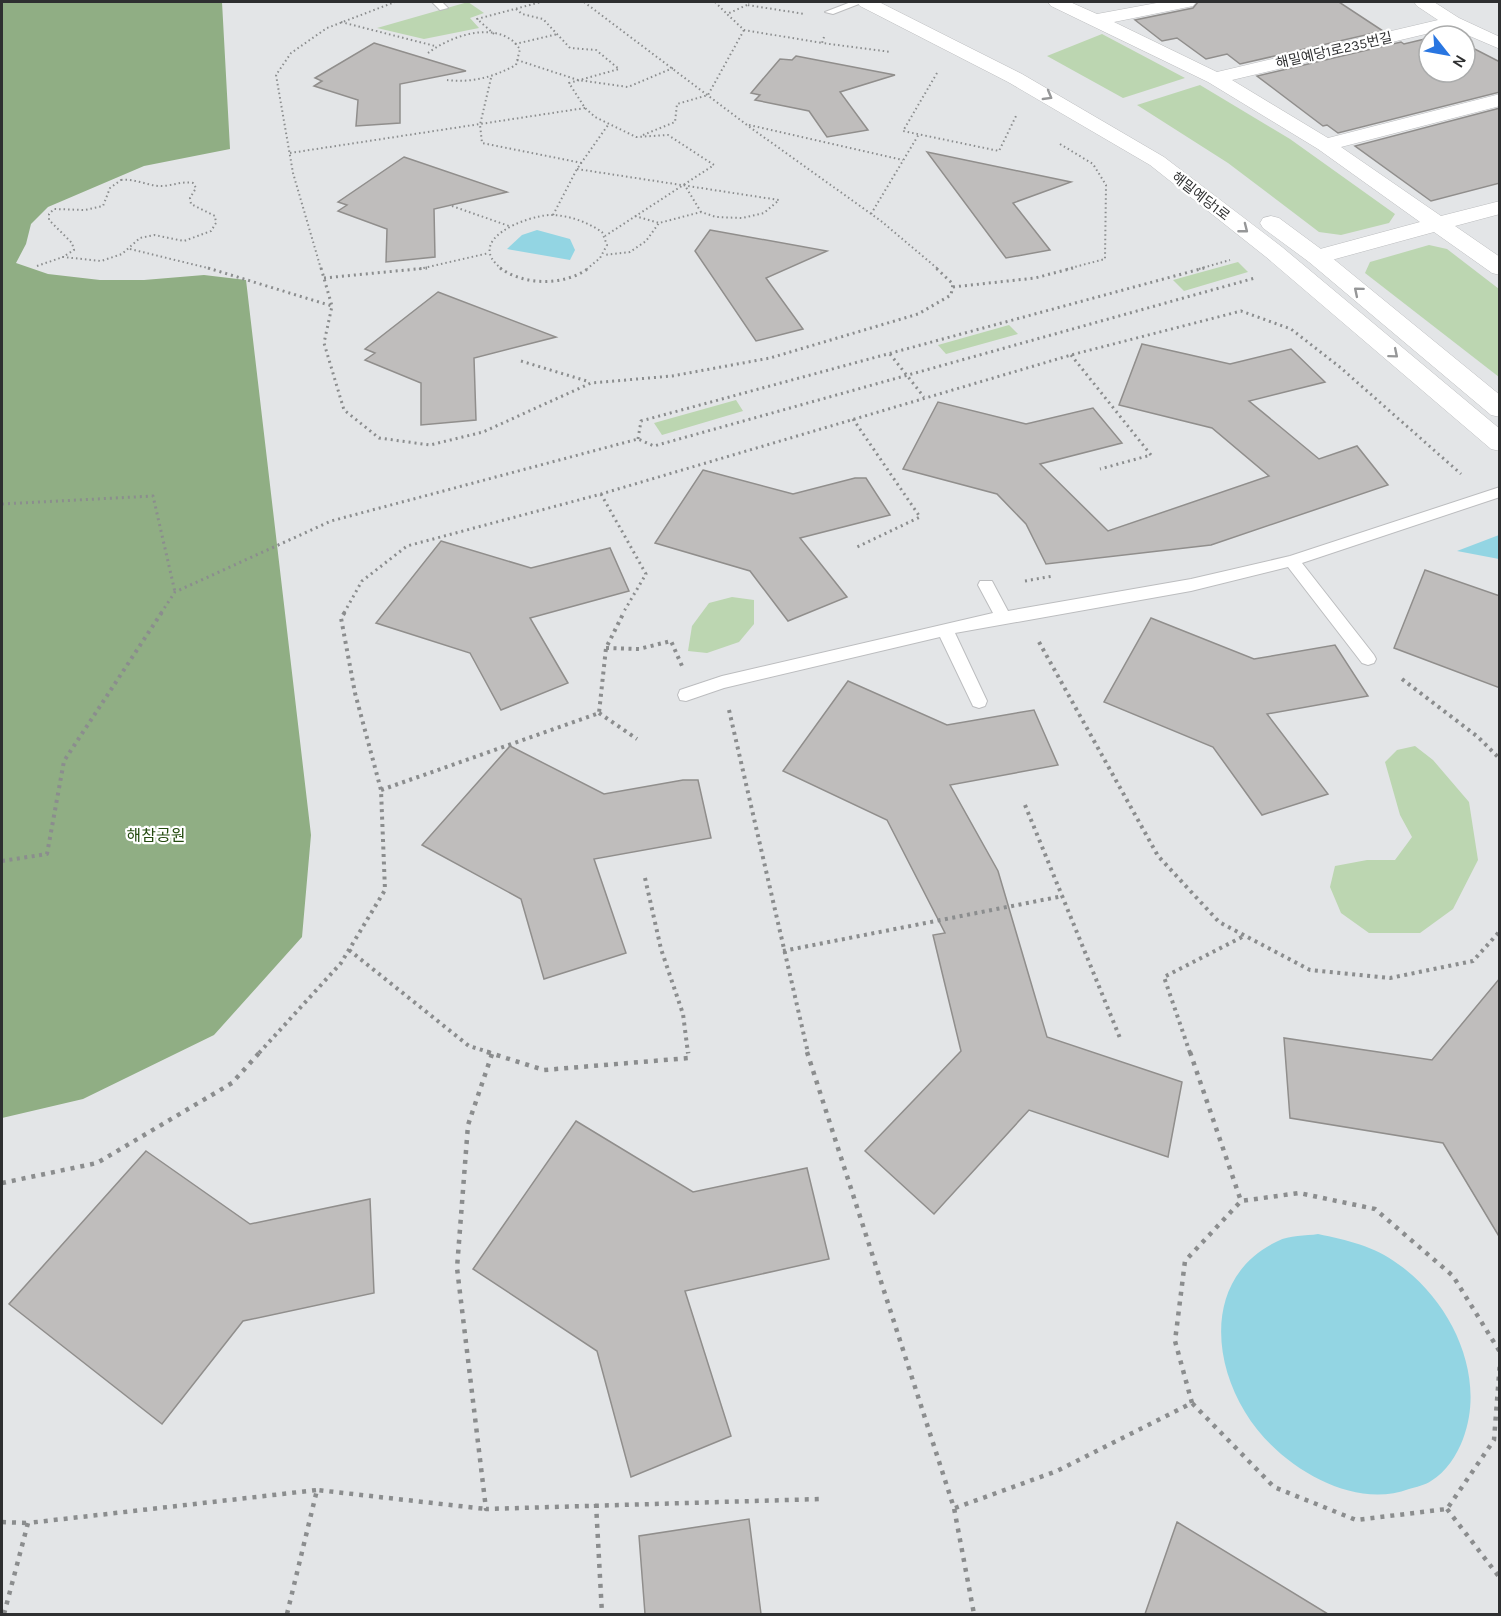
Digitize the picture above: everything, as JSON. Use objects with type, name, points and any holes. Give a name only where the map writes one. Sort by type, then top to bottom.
[{"type":"street","name":"해밀예당1로","points":[[866,2],[1015,78],[1157,161],[1274,252],[1500,443]]},
{"type":"street","name":"해밀예당1로","points":[[900,2],[1078,93],[1174,151],[1229,191]]},
{"type":"street","points":[[1057,2],[1215,78],[1326,145],[1500,268]]},
{"type":"street","points":[[1097,20],[1187,2]]},
{"type":"street","points":[[1423,2],[1453,22],[1500,44]]},
{"type":"street","name":"해밀예당1로235번길","points":[[1215,78],[1453,22]]},
{"type":"street","points":[[1326,145],[1500,100]]},
{"type":"street","points":[[1317,257],[1500,207]]},
{"type":"street","name":"해밀예당1로","points":[[1255,211],[1317,257],[1500,409]]},
{"type":"lane","points":[[830,12],[859,2]]},
{"type":"lane","points":[[686,695],[722,682],[1003,616],[1191,585],[1292,561],[1500,492]]},
{"type":"lane","points":[[1292,561],[1368,658]]},
{"type":"lane","points":[[988,587],[1003,616]]},
{"type":"lane","points":[[945,629],[979,701]]},
{"type":"path","points":[[394,2],[327,28],[291,53],[276,75],[293,173],[332,306],[324,343],[344,410],[379,438],[430,445],[483,432],[591,383],[672,376],[770,358],[918,314],[951,295],[953,284],[924,255],[584,2]]},
{"type":"path","points":[[495,35],[477,19],[542,2]]},
{"type":"path","points":[[715,2],[744,30],[901,53]]},
{"type":"path","points":[[727,14],[748,3],[810,14]]},
{"type":"path","points":[[516,9],[522,14],[543,19],[570,48],[596,50],[619,69],[569,83],[587,112],[608,125],[632,131],[638,137],[668,135],[714,165],[605,236]]},
{"type":"path","points":[[341,22],[436,46]]},
{"type":"path","points":[[638,137],[675,122],[677,104],[708,95],[744,30]]},
{"type":"path","points":[[428,53],[436,46],[461,36],[484,33],[508,37],[520,49],[516,65],[491,78],[466,82],[447,80]]},
{"type":"path","points":[[515,44],[559,34]]},
{"type":"path","points":[[822,43],[825,35]]},
{"type":"path","points":[[517,60],[578,80],[628,87],[673,68]]},
{"type":"path","points":[[933,70],[937,73],[903,131],[999,151],[1016,116],[1012,113]]},
{"type":"path","points":[[491,78],[480,125],[482,143],[582,163]]},
{"type":"path","points":[[290,153],[346,142],[480,125],[585,108]]},
{"type":"path","points":[[747,124],[903,160]]},
{"type":"path","points":[[553,215],[577,169],[608,125]]},
{"type":"path","points":[[871,214],[919,134]]},
{"type":"path","points":[[953,287],[1035,278],[1105,260],[1106,185],[1093,164],[1053,139]]},
{"type":"path","points":[[577,169],[780,200],[764,213],[742,218],[716,217],[701,212],[659,223],[635,216]]},
{"type":"path","points":[[37,266],[63,257],[74,250],[72,243],[49,220],[49,214],[54,209],[85,210],[103,206],[110,188],[121,180],[139,179],[160,186],[186,181],[193,183],[196,188],[190,198],[191,204],[215,216],[216,223],[210,231],[200,237],[184,241],[154,235],[140,238],[122,254],[101,261],[63,257]]},
{"type":"path","points":[[684,184],[701,212]]},
{"type":"path","points":[[452,206],[510,226]]},
{"type":"path","points":[[553,215],[573,217],[589,222],[601,230],[607,241],[607,251],[590,269],[575,276],[538,281],[521,279],[506,273],[494,264],[489,253],[492,242],[501,231],[510,226],[533,217],[553,215]]},
{"type":"path","points":[[604,255],[630,252],[646,241],[659,223]]},
{"type":"path","points":[[129,248],[205,267],[332,306]]},
{"type":"path","points":[[324,278],[422,269],[489,253]]},
{"type":"path","points":[[638,439],[641,421],[1140,287],[1234,258]]},
{"type":"path","points":[[2,861],[47,854],[64,761],[175,592],[331,521],[638,439],[654,446],[1263,275]]},
{"type":"path","points":[[2,1183],[97,1163],[232,1083],[341,963],[385,890],[381,790],[355,693],[341,618],[362,581],[407,546],[601,494],[1071,355],[1241,311],[1291,329],[1341,368],[1465,478]]},
{"type":"path","points":[[890,354],[924,397]]},
{"type":"path","points":[[1071,355],[1151,455],[1100,469]]},
{"type":"path","points":[[521,361],[591,383]]},
{"type":"path","points":[[853,419],[920,517],[855,548]]},
{"type":"path","points":[[599,713],[606,648],[615,626],[646,574],[601,494]]},
{"type":"path","points":[[2,504],[153,496],[175,592]]},
{"type":"path","points":[[988,587],[1060,575]]},
{"type":"path","points":[[1022,612],[1158,856],[1219,922],[1310,970],[1390,978],[1473,961],[1500,931]]},
{"type":"path","points":[[606,648],[639,649],[670,641],[684,671]]},
{"type":"path","points":[[1402,680],[1478,737],[1500,759]]},
{"type":"path","points":[[722,682],[803,1038],[954,1508],[974,1614]]},
{"type":"path","points":[[381,790],[599,713]]},
{"type":"path","points":[[599,713],[637,739]]},
{"type":"path","points":[[1025,805],[1120,1038]]},
{"type":"path","points":[[349,950],[469,1046],[492,1054],[544,1070],[689,1058],[684,1014],[661,949],[645,878]]},
{"type":"path","points":[[783,951],[1063,897]]},
{"type":"path","points":[[1241,1201],[1164,977],[1245,936]]},
{"type":"path","points":[[486,1509],[458,1268],[468,1125],[492,1054]]},
{"type":"path","points":[[1500,1352],[1454,1276],[1375,1209],[1299,1193],[1241,1201],[1185,1261],[1174,1341],[1192,1403],[1274,1487],[1356,1520],[1447,1509],[1494,1440],[1500,1362]]},
{"type":"path","points":[[954,1508],[1057,1471],[1192,1403]]},
{"type":"path","points":[[287,1614],[317,1490]]},
{"type":"path","points":[[2,1522],[28,1523],[317,1490],[486,1509],[822,1499]]},
{"type":"path","points":[[596,1504],[602,1614]]},
{"type":"path","points":[[1447,1509],[1500,1578]]},
{"type":"path","points":[[4,1614],[28,1523]]},
{"type":"green space","name":"해참공원","points":[[2,2],[222,2],[230,149],[144,166],[48,207],[31,224],[26,244],[16,263],[48,274],[100,280],[144,280],[204,275],[246,280],[311,835],[302,937],[214,1035],[83,1099],[2,1118]]},
{"type":"green space","points":[[468,2],[484,13],[470,18],[479,28],[424,39],[377,28]]},
{"type":"green space","points":[[1102,34],[1185,78],[1123,98],[1047,56]]},
{"type":"green space","points":[[1200,85],[1290,139],[1395,214],[1389,223],[1341,235],[1319,232],[1228,163],[1137,105]]},
{"type":"green space","points":[[1429,245],[1447,249],[1499,289],[1499,377],[1365,273],[1370,262]]},
{"type":"green space","points":[[1238,262],[1248,272],[1184,291],[1173,280]]},
{"type":"green space","points":[[1009,325],[1018,334],[946,354],[938,345]]},
{"type":"green space","points":[[736,400],[743,411],[662,435],[654,423]]},
{"type":"green space","points":[[732,597],[754,600],[754,624],[739,642],[707,653],[688,651],[692,626],[709,603]]},
{"type":"green space","points":[[1415,746],[1433,760],[1469,802],[1478,860],[1453,909],[1420,933],[1369,933],[1341,913],[1330,887],[1335,866],[1367,860],[1395,860],[1412,837],[1400,815],[1385,762],[1397,750]]},
{"type":"water","points":[[537,230],[570,239],[575,250],[570,260],[507,249],[522,235]]},
{"type":"water","points":[[1499,535],[1499,559],[1457,551]]},
{"type":"water","points":[[1318,1234],[1370,1248],[1398,1264],[1434,1298],[1459,1342],[1467,1366],[1470,1390],[1469,1415],[1463,1439],[1454,1457],[1441,1473],[1426,1484],[1386,1494],[1363,1493],[1339,1488],[1316,1478],[1275,1449],[1258,1431],[1233,1389],[1225,1365],[1221,1340],[1222,1316],[1228,1294],[1239,1273],[1255,1255],[1282,1239]]},
{"type":"building","points":[[1198,2],[1339,2],[1383,31],[1240,64],[1227,54],[1206,59],[1177,38],[1162,41],[1135,20],[1193,8]]},
{"type":"building","points":[[1417,41],[1417,84],[1477,84],[1477,50],[1500,62],[1500,92],[1338,133],[1327,125],[1323,126],[1257,76],[1401,42],[1404,44]]},
{"type":"building","points":[[374,43],[466,71],[400,84],[400,123],[356,126],[358,100],[314,86],[322,81],[315,78]]},
{"type":"building","points":[[796,56],[895,75],[840,92],[868,130],[827,137],[809,111],[755,100],[760,95],[751,93],[780,59],[792,60]]},
{"type":"building","points":[[1500,108],[1500,183],[1431,201],[1355,146]]},
{"type":"building","points":[[927,152],[1071,182],[1013,203],[1050,250],[1006,258]]},
{"type":"building","points":[[404,157],[507,192],[434,209],[435,257],[386,262],[387,229],[338,211],[347,205],[338,202]]},
{"type":"building","points":[[710,230],[827,251],[766,278],[803,329],[756,341],[695,251]]},
{"type":"building","points":[[438,292],[556,337],[474,358],[476,420],[421,425],[421,383],[365,360],[375,353],[365,349]]},
{"type":"building","points":[[1142,344],[1230,364],[1291,349],[1325,382],[1249,401],[1319,459],[1357,446],[1388,485],[1211,545],[1046,564],[1026,524],[997,494],[903,469],[938,402],[1026,424],[1093,408],[1122,443],[1040,464],[1108,531],[1269,476],[1212,428],[1119,405]]},
{"type":"building","points":[[703,470],[793,494],[855,478],[866,478],[890,515],[800,538],[847,597],[788,621],[750,571],[655,543]]},
{"type":"building","points":[[441,541],[531,568],[610,548],[629,591],[530,618],[568,683],[501,710],[470,653],[376,623]]},
{"type":"building","points":[[1425,570],[1500,596],[1500,688],[1394,648]]},
{"type":"building","points":[[1151,618],[1254,659],[1335,645],[1368,696],[1267,714],[1328,794],[1262,815],[1213,747],[1104,702]]},
{"type":"building","points":[[848,681],[947,725],[1034,710],[1058,765],[950,785],[998,871],[1047,1037],[1182,1082],[1168,1157],[1029,1110],[934,1214],[865,1151],[961,1051],[933,935],[945,933],[887,820],[783,771]]},
{"type":"building","points":[[510,746],[604,794],[683,780],[698,780],[711,838],[594,859],[626,953],[544,979],[521,899],[422,845]]},
{"type":"building","points":[[1500,978],[1500,1238],[1443,1143],[1290,1118],[1284,1038],[1432,1060]]},
{"type":"building","points":[[576,1121],[693,1192],[807,1168],[829,1259],[685,1291],[731,1436],[631,1477],[597,1351],[473,1269]]},
{"type":"building","points":[[146,1151],[250,1224],[370,1199],[374,1293],[243,1321],[162,1424],[9,1304]]},
{"type":"building","points":[[749,1519],[761,1614],[645,1614],[639,1536]]},
{"type":"building","points":[[1177,1522],[1328,1614],[1145,1614]]}]
